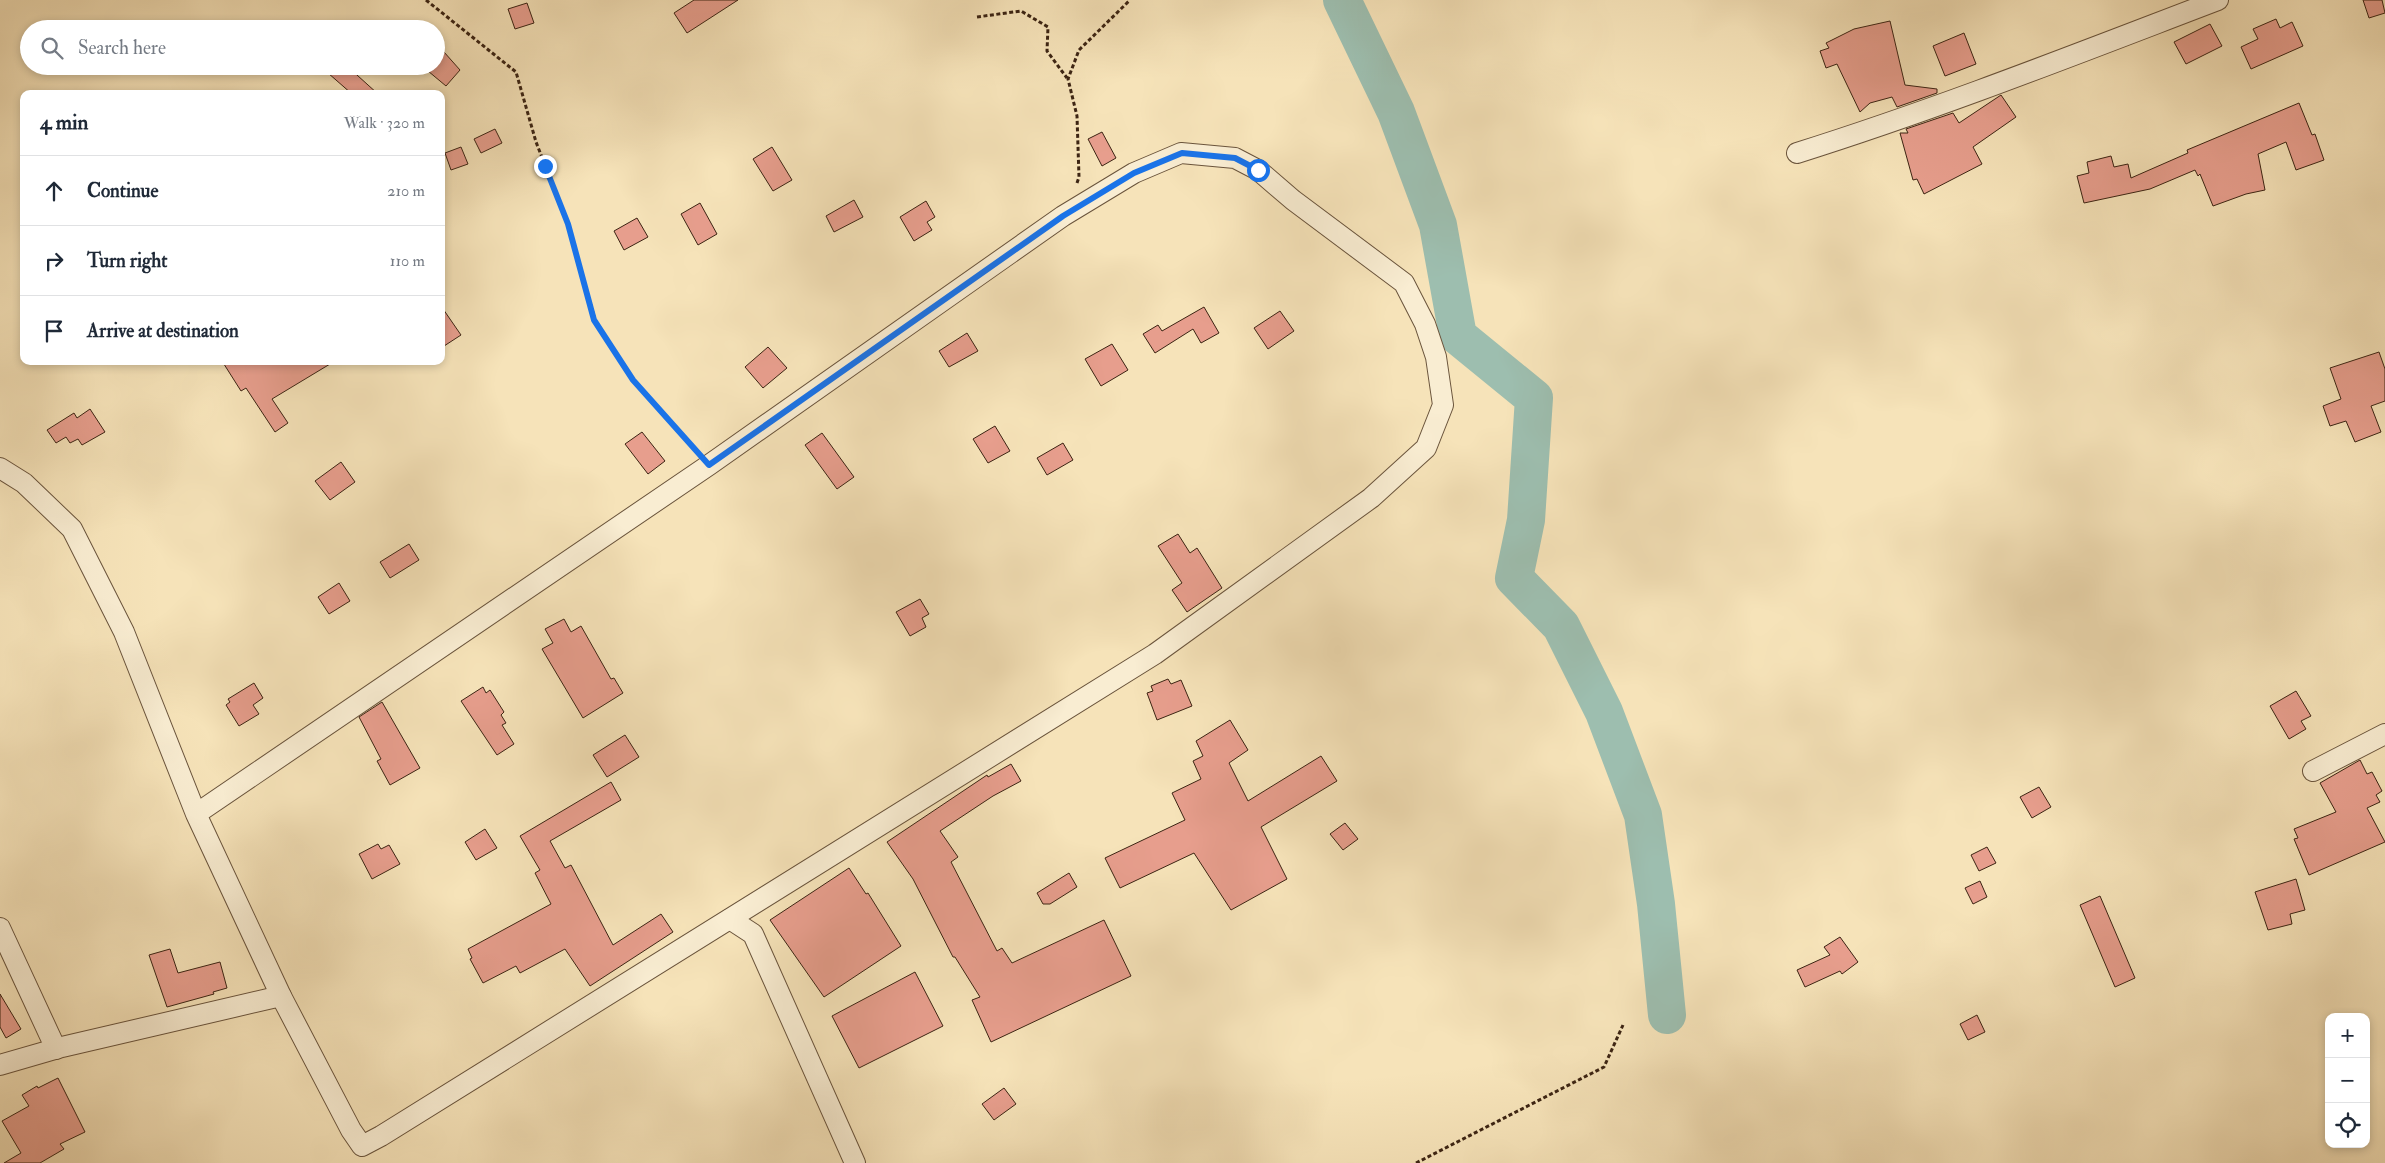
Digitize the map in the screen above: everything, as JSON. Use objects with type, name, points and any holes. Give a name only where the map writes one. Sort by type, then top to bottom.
[{"type":"street","points":[[1797,153],[1923,112],[2218,0]]},
{"type":"street","points":[[0,468],[24,483],[72,529],[124,632],[196,814],[281,996],[364,1154],[381,1136],[1155,654],[1372,498],[1426,448],[1443,405],[1434,349],[1426,324],[1404,283],[1293,200],[1258,170],[1235,158],[1182,153],[1134,173],[1063,216],[709,465],[196,814]]},
{"type":"street","points":[[2313,771],[2385,734]]},
{"type":"street","points":[[730,919],[753,934],[855,1163]]},
{"type":"street","points":[[0,928],[56,1049]]},
{"type":"street","points":[[0,1065],[56,1049],[281,996]]},
{"type":"path","points":[[426,0],[516,72],[536,142],[568,224],[594,320],[633,380],[709,465]]},
{"type":"path","points":[[1068,79],[1079,50],[1130,0]]},
{"type":"path","points":[[977,17],[1021,11],[1048,27],[1047,51],[1068,79],[1076,116],[1079,177],[1076,185]]},
{"type":"path","points":[[1416,1163],[1604,1067],[1622,1024]]},
{"type":"building","points":[[694,0],[738,0],[687,33],[674,13]]},
{"type":"building","points":[[2363,0],[2382,0],[2385,13],[2369,18]]},
{"type":"building","points":[[527,3],[534,23],[515,29],[508,9]]},
{"type":"building","points":[[2276,19],[2280,28],[2292,22],[2303,46],[2251,69],[2241,47],[2258,39],[2253,29]]},
{"type":"building","points":[[1890,21],[1905,85],[1937,89],[1937,93],[1897,107],[1892,97],[1870,103],[1860,112],[1837,64],[1826,68],[1820,51],[1829,48],[1826,43],[1854,29]]},
{"type":"building","points":[[2210,24],[2222,46],[2186,64],[2174,42]]},
{"type":"building","points":[[1964,33],[1976,64],[1945,76],[1933,46]]},
{"type":"building","points":[[445,53],[460,70],[446,86],[433,75],[445,75]]},
{"type":"building","points":[[330,75],[357,75],[374,90],[347,90]]},
{"type":"building","points":[[2001,95],[2016,117],[1973,147],[1982,164],[1924,194],[1917,179],[1913,180],[1900,133],[1908,133],[1906,129],[1953,113],[1959,123]]},
{"type":"building","points":[[2299,103],[2312,135],[2315,134],[2324,160],[2296,170],[2286,142],[2258,154],[2265,190],[2246,194],[2213,206],[2200,174],[2198,176],[2195,170],[2150,189],[2084,203],[2077,176],[2089,173],[2087,162],[2111,156],[2114,167],[2128,164],[2131,178],[2188,153],[2187,150]]},
{"type":"building","points":[[495,129],[502,143],[481,153],[474,139]]},
{"type":"building","points":[[1102,132],[1116,158],[1102,166],[1088,139]]},
{"type":"building","points":[[461,147],[468,164],[451,170],[445,153]]},
{"type":"building","points":[[772,147],[792,180],[773,191],[753,159]]},
{"type":"building","points":[[854,200],[863,217],[834,232],[826,216]]},
{"type":"building","points":[[926,201],[935,217],[927,222],[932,230],[914,241],[900,217]]},
{"type":"building","points":[[700,203],[717,234],[698,245],[681,214]]},
{"type":"building","points":[[637,218],[648,237],[624,250],[614,231]]},
{"type":"building","points":[[1204,307],[1219,333],[1201,343],[1193,329],[1155,353],[1143,334],[1158,325],[1162,331]]},
{"type":"building","points":[[1280,311],[1294,331],[1268,349],[1254,328]]},
{"type":"building","points":[[445,312],[461,335],[445,345]]},
{"type":"building","points":[[967,333],[978,351],[949,367],[939,351]]},
{"type":"building","points":[[1112,344],[1128,370],[1101,386],[1085,359]]},
{"type":"building","points":[[768,347],[787,368],[763,388],[745,367]]},
{"type":"building","points":[[2379,352],[2385,369],[2385,401],[2371,406],[2381,432],[2355,442],[2346,421],[2330,426],[2323,406],[2341,399],[2330,368]]},
{"type":"building","points":[[225,365],[328,365],[272,399],[288,423],[275,432],[246,388],[241,391]]},
{"type":"building","points":[[90,409],[105,432],[82,445],[78,439],[70,443],[66,437],[56,443],[47,430],[74,413],[77,418]]},
{"type":"building","points":[[995,426],[1010,451],[988,463],[973,439]]},
{"type":"building","points":[[642,432],[665,461],[648,474],[625,444]]},
{"type":"building","points":[[822,433],[854,477],[837,489],[805,445]]},
{"type":"building","points":[[1063,443],[1073,460],[1047,475],[1037,458]]},
{"type":"building","points":[[341,462],[355,482],[330,500],[315,481]]},
{"type":"building","points":[[1178,534],[1190,553],[1197,548],[1222,588],[1187,612],[1172,590],[1182,583],[1158,546]]},
{"type":"building","points":[[409,544],[419,560],[390,578],[380,562]]},
{"type":"building","points":[[339,583],[350,601],[329,614],[318,597]]},
{"type":"building","points":[[920,599],[929,614],[922,618],[926,627],[910,636],[896,612]]},
{"type":"building","points":[[564,619],[571,632],[581,626],[611,679],[614,678],[623,693],[583,718],[542,649],[553,643],[545,629]]},
{"type":"building","points":[[1168,679],[1171,684],[1181,680],[1192,706],[1157,720],[1147,693],[1153,691],[1151,686]]},
{"type":"building","points":[[254,683],[263,698],[253,705],[259,714],[239,726],[226,705],[230,702],[228,699]]},
{"type":"building","points":[[483,687],[486,693],[490,690],[504,712],[501,715],[506,723],[502,725],[514,744],[497,755],[461,701]]},
{"type":"building","points":[[2296,691],[2311,716],[2301,721],[2306,729],[2289,739],[2270,706]]},
{"type":"building","points":[[382,702],[420,768],[390,785],[377,761],[381,759],[359,717]]},
{"type":"building","points":[[1230,720],[1248,750],[1229,763],[1248,801],[1321,756],[1337,781],[1261,827],[1287,879],[1231,910],[1194,853],[1120,888],[1105,858],[1185,820],[1172,793],[1201,779],[1193,761],[1203,756],[1196,741]]},
{"type":"building","points":[[625,735],[639,757],[607,777],[593,755]]},
{"type":"building","points":[[2360,760],[2367,774],[2372,772],[2382,791],[2376,795],[2380,802],[2367,808],[2385,842],[2309,875],[2294,839],[2298,838],[2294,829],[2336,812],[2320,783]]},
{"type":"building","points":[[1011,764],[1021,781],[993,796],[940,831],[958,857],[951,862],[997,951],[1002,948],[1012,963],[1104,920],[1131,976],[991,1042],[972,1000],[980,997],[955,957],[953,957],[913,879],[887,842],[987,775],[988,777]]},
{"type":"building","points":[[611,782],[621,800],[550,841],[565,868],[571,865],[613,945],[661,914],[673,932],[590,986],[565,949],[520,973],[516,966],[483,983],[470,959],[472,958],[468,949],[551,904],[535,873],[540,870],[520,836]]},
{"type":"building","points":[[2039,787],[2051,807],[2032,818],[2020,797]]},
{"type":"building","points":[[1345,823],[1358,839],[1343,850],[1330,834]]},
{"type":"building","points":[[485,829],[497,848],[476,860],[465,842]]},
{"type":"building","points":[[378,844],[381,849],[389,845],[400,864],[372,879],[359,854]]},
{"type":"building","points":[[1987,847],[1996,863],[1979,871],[1971,855]]},
{"type":"building","points":[[849,868],[866,894],[868,893],[901,946],[824,997],[770,920]]},
{"type":"building","points":[[1069,873],[1077,887],[1050,904],[1043,904],[1037,893]]},
{"type":"building","points":[[2296,879],[2305,910],[2290,914],[2292,924],[2268,930],[2255,892]]},
{"type":"building","points":[[1980,881],[1987,897],[1973,904],[1965,888]]},
{"type":"building","points":[[2100,896],[2135,978],[2115,987],[2080,905]]},
{"type":"building","points":[[1840,937],[1858,962],[1842,974],[1840,971],[1805,987],[1797,970],[1830,955],[1824,947]]},
{"type":"building","points":[[170,949],[178,973],[220,962],[227,988],[213,992],[214,994],[167,1007],[149,955]]},
{"type":"building","points":[[915,972],[943,1026],[859,1068],[832,1016]]},
{"type":"building","points":[[0,994],[21,1029],[6,1038],[0,1027]]},
{"type":"building","points":[[1977,1015],[1985,1032],[1968,1040],[1960,1024]]},
{"type":"building","points":[[58,1078],[85,1132],[60,1144],[64,1149],[40,1163],[4,1163],[21,1153],[2,1121],[29,1106],[22,1095],[37,1086],[38,1088]]},
{"type":"building","points":[[1004,1088],[1016,1104],[994,1120],[982,1104]]},
{"type":"waterway","points":[[1342,0],[1396,112],[1438,225],[1458,336],[1534,398],[1526,520],[1514,578],[1561,626],[1604,712],[1643,815],[1656,904],[1667,1015]]},
{"type":"route","points":[[545,166],[568,224],[594,320],[633,380],[709,465],[1063,216],[1134,173],[1182,153],[1235,158],[1258,170]]}]
